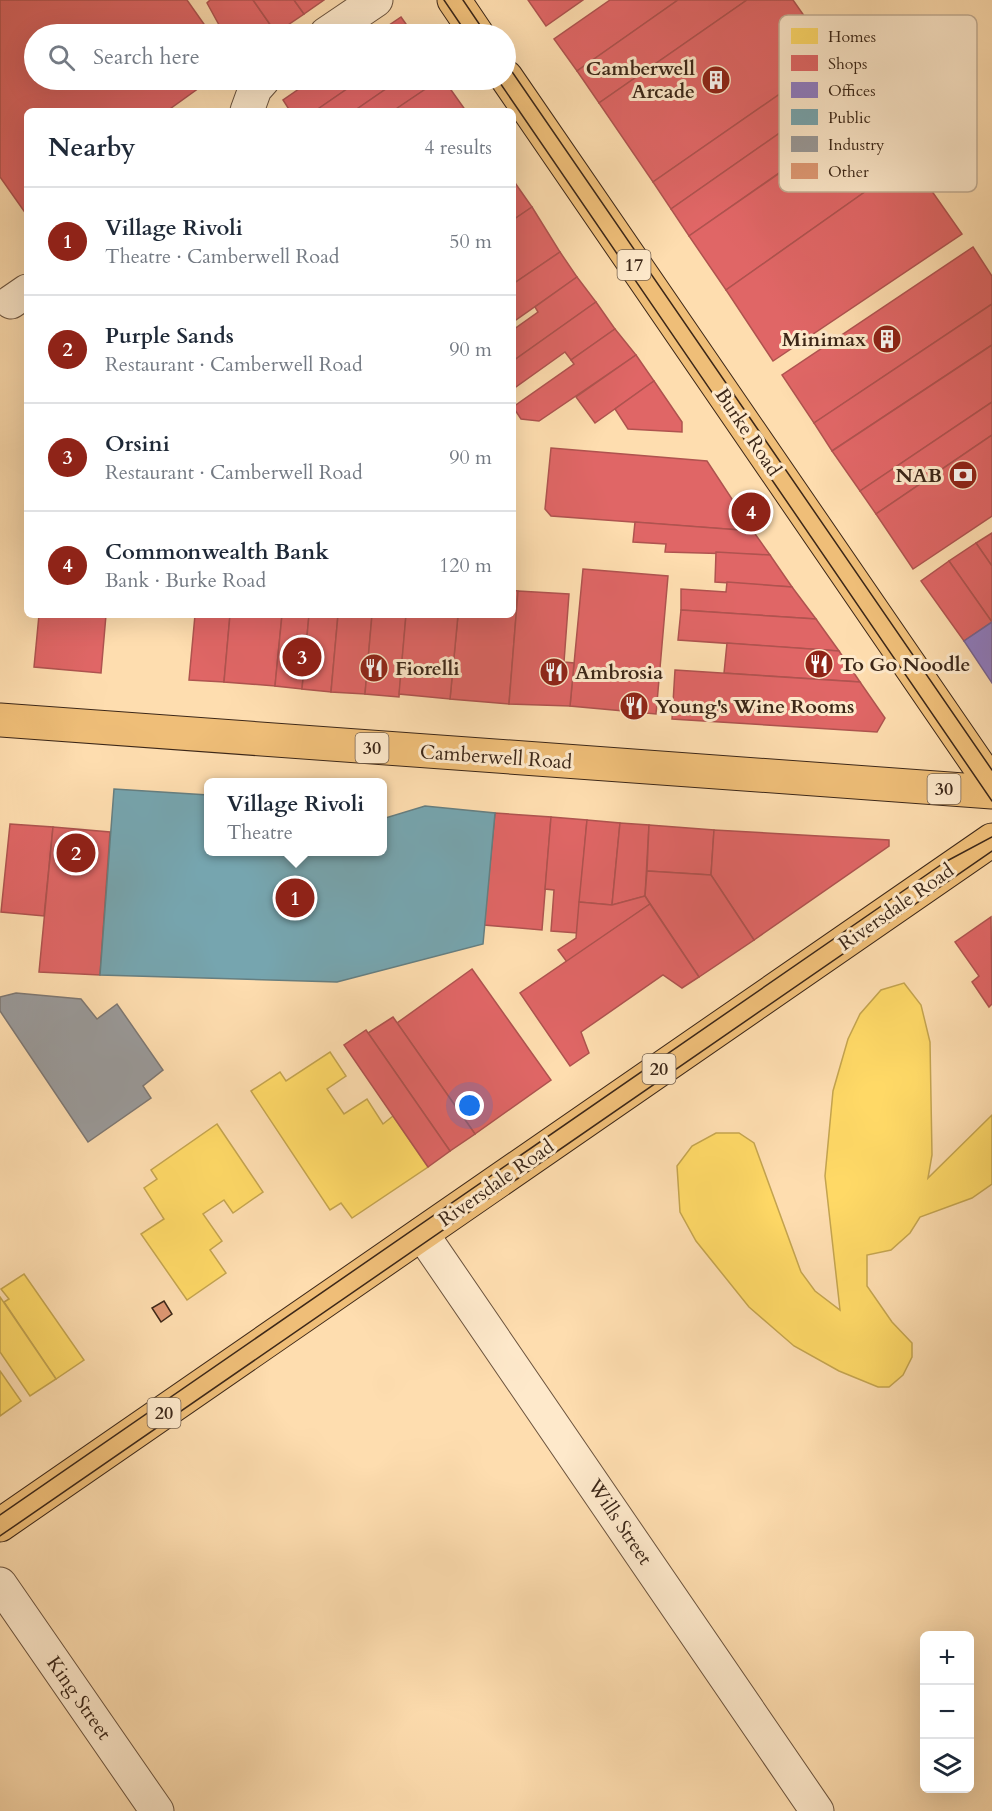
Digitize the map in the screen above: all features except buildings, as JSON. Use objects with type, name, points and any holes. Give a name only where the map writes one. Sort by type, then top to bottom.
[{"type":"main road","points":[[454,0],[470,24]]},
{"type":"main road","name":"Burke Road","points":[[515,90],[992,785]]},
{"type":"main road","name":"Camberwell Road","points":[[0,720],[992,792]]},
{"type":"main road","name":"Riversdale Road","points":[[0,1525],[992,840]]},
{"type":"street","points":[[341,24],[376,0]]},
{"type":"street","points":[[248,108],[255,90]]},
{"type":"street","name":"Wills Street","points":[[422,1234],[817,1811]]},
{"type":"street","name":"King Street","points":[[0,1584],[157,1811]]},
{"type":"tram line","points":[[444,0],[460,24]]},
{"type":"tram line","points":[[463,0],[479,24]]},
{"type":"tram line","points":[[516,78],[992,770]]},
{"type":"tram line","points":[[505,90],[992,801]]},
{"type":"tram line","points":[[0,1515],[945,862],[992,837]]},
{"type":"tram line","points":[[0,1536],[992,851]]},
{"type":"place","name":"Camberwell Arcade","points":[[716,80]]},
{"type":"place","name":"Minimax","points":[[887,339]]},
{"type":"place","name":"NAB","points":[[963,475]]},
{"type":"place","name":"Commonwealth Bank","points":[[751,512]]},
{"type":"place","name":"Orsini","points":[[302,657]]},
{"type":"place","name":"To Go Noodle","points":[[819,664]]},
{"type":"place","name":"Fiorelli","points":[[374,668]]},
{"type":"place","name":"Ambrosia","points":[[554,672]]},
{"type":"place","name":"Young's Wine Rooms","points":[[634,706]]},
{"type":"place","name":"Purple Sands","points":[[76,853]]},
{"type":"place","name":"Village Rivoli","points":[[295,898]]}]
